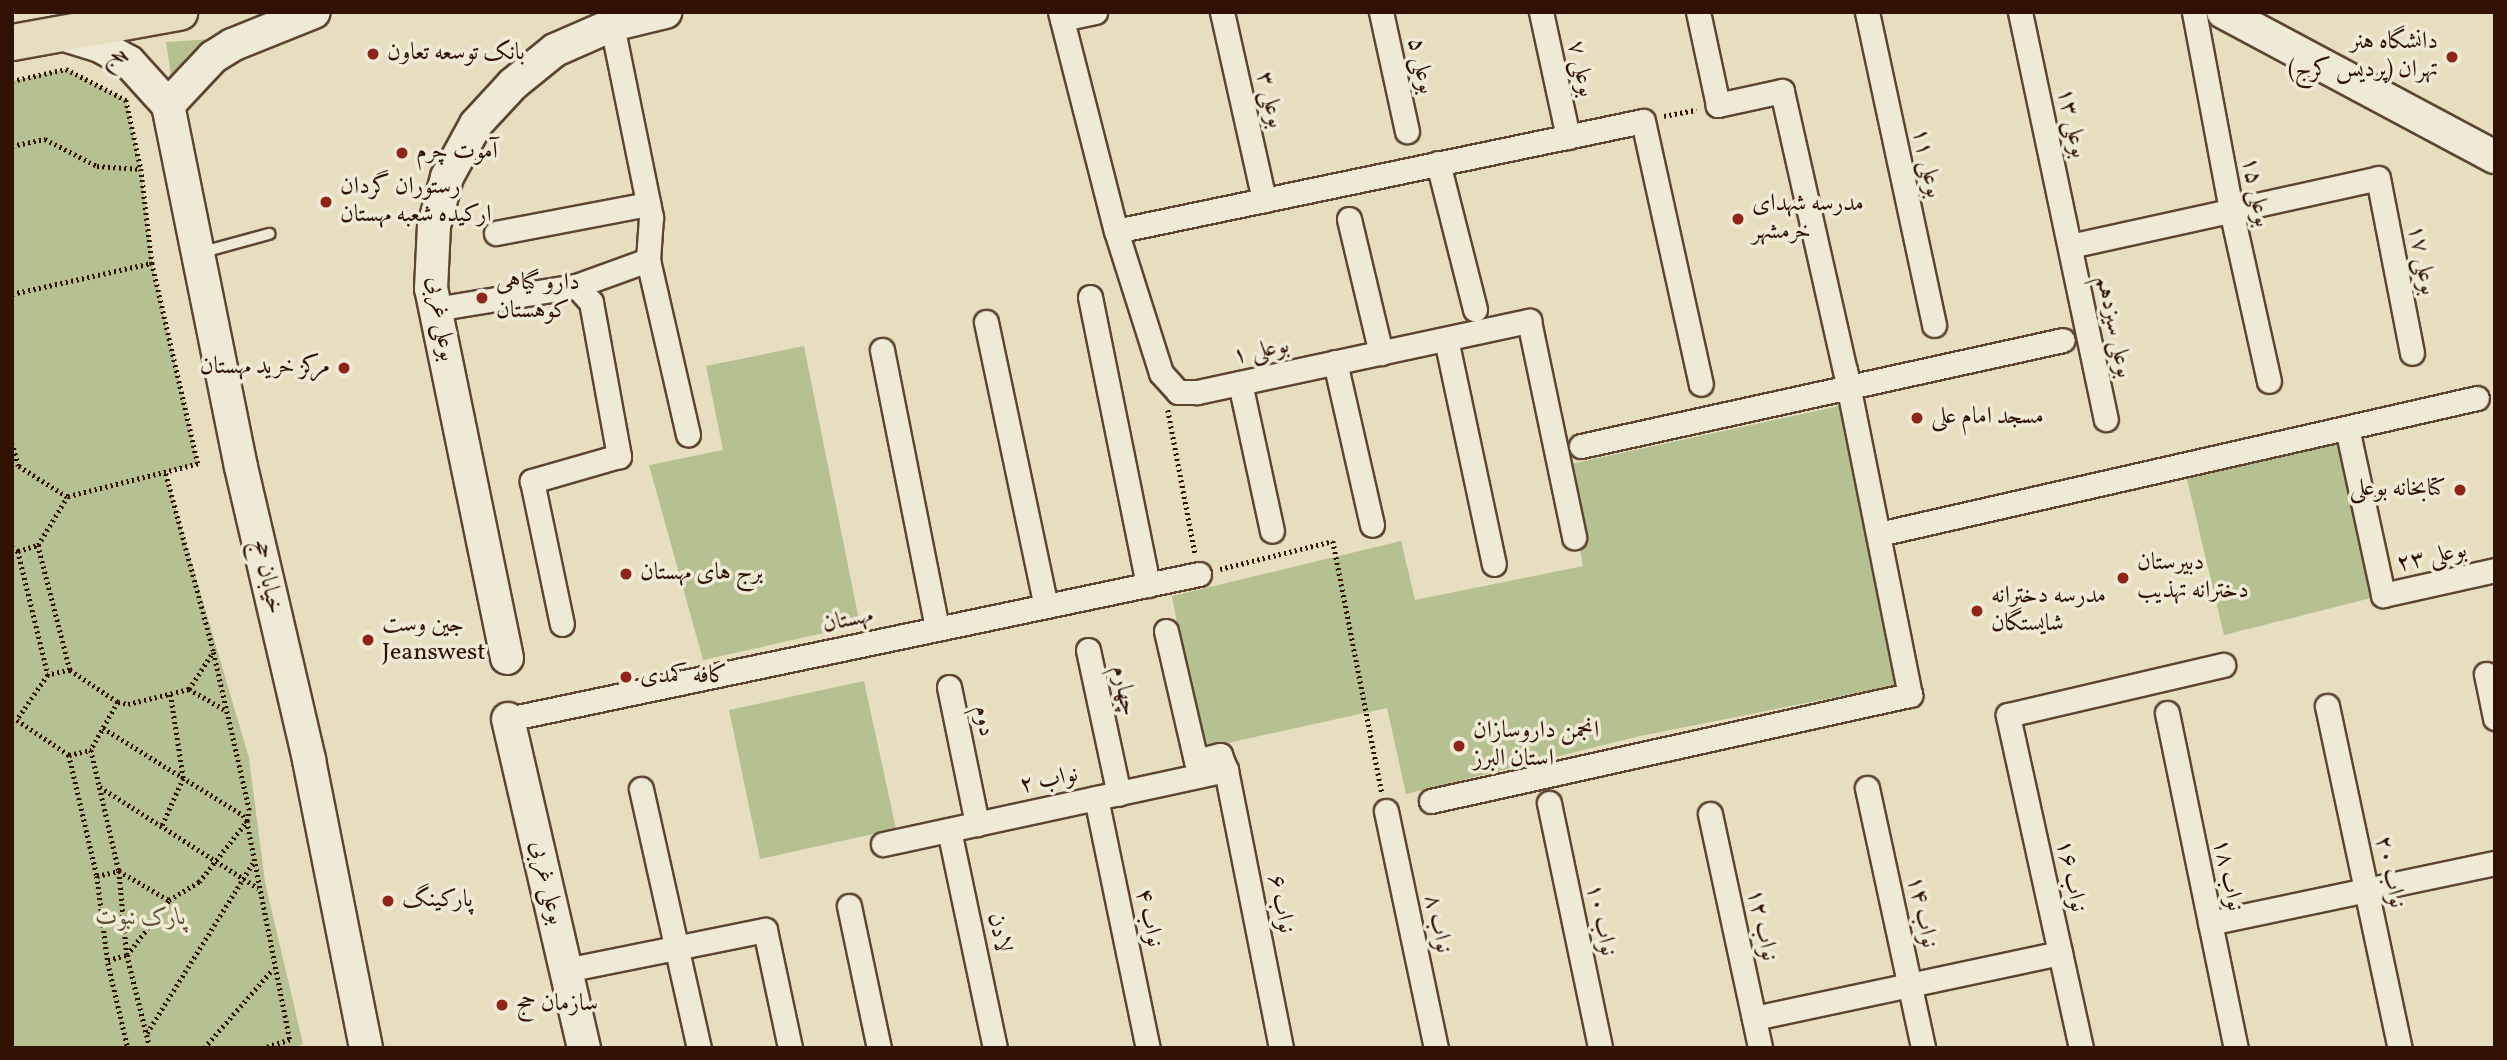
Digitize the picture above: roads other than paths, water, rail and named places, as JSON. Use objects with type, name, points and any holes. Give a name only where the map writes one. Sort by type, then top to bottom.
[{"type":"main road","points":[[12,42],[179,12]]},
{"type":"street","points":[[168,105],[213,57],[232,45],[314,12]]},
{"type":"street","name":"بوعلی غربی","points":[[507,658],[431,289],[434,226],[447,177],[476,124],[513,84],[555,50],[612,25],[665,12]]},
{"type":"street","points":[[1095,12],[1061,16],[1116,231],[1643,121],[1701,384]]},
{"type":"street","name":"بوعلی ۳","points":[[1222,12],[1265,200]]},
{"type":"street","name":"بوعلی ۵","points":[[1381,12],[1407,131]]},
{"type":"street","name":"بوعلی ۷","points":[[1541,12],[1568,136]]},
{"type":"street","points":[[1431,802],[1910,695],[1848,387],[1782,91],[1718,105],[1698,12]]},
{"type":"street","name":"بوعلی ۱۱","points":[[1867,12],[1934,325]]},
{"type":"street","name":"بوعلی ۱۳","points":[[2020,12],[2070,246]]},
{"type":"street","name":"بوعلی ۱۵","points":[[2194,12],[2231,210],[2269,381]]},
{"type":"street","points":[[2223,12],[2495,157]]},
{"type":"street","points":[[612,25],[651,217],[648,260],[688,434]]},
{"type":"street","name":"حج","points":[[58,33],[100,47],[129,62],[168,105]]},
{"type":"street","name":"خیابان حج","points":[[168,105],[241,467],[309,760],[366,1048]]},
{"type":"street","points":[[1438,163],[1475,309]]},
{"type":"street","name":"بوعلی ۱۷","points":[[2231,210],[2378,178],[2412,353]]},
{"type":"street","points":[[496,233],[648,204]]},
{"type":"street","points":[[2070,246],[2231,210]]},
{"type":"street","points":[[1349,219],[1381,353]]},
{"type":"street","name":"بوعلی ۱","points":[[1116,231],[1161,373],[1178,392],[1197,392],[1529,321],[1574,537]]},
{"type":"street","name":"بوعلی سیزدهم","points":[[2070,246],[2106,419]]},
{"type":"street","points":[[435,309],[576,286],[648,260]]},
{"type":"street","points":[[562,624],[531,481],[619,456],[591,302],[576,286]]},
{"type":"street","points":[[1090,297],[1148,585]]},
{"type":"street","points":[[986,322],[1046,606]]},
{"type":"street","points":[[1446,339],[1494,564]]},
{"type":"street","points":[[1581,446],[2062,340]]},
{"type":"street","points":[[882,349],[937,629]]},
{"type":"street","points":[[1335,362],[1372,525]]},
{"type":"street","points":[[1240,383],[1272,531]]},
{"type":"street","points":[[1879,534],[2477,398]]},
{"type":"street","name":"بوعلی ۲۳","points":[[2347,428],[2383,595],[2495,570]]},
{"type":"street","name":"مهستان","points":[[508,719],[1199,574]]},
{"type":"street","points":[[1166,631],[1196,761],[1220,755],[1226,770]]},
{"type":"street","name":"چهارم","points":[[1088,650],[1119,793]]},
{"type":"street","name":"نواب ۱۶","points":[[2081,1048],[2008,715],[2223,665]]},
{"type":"street","points":[[2486,674],[2495,718]]},
{"type":"street","name":"دوم","points":[[949,687],[977,824]]},
{"type":"street","name":"نواب ۲۰","points":[[2327,706],[2399,1048]]},
{"type":"street","name":"نواب ۱۸","points":[[2167,713],[2236,1048]]},
{"type":"street","name":"بوعلی غربی","points":[[508,719],[584,1048]]},
{"type":"street","name":"نواب ۲","points":[[883,844],[1226,770]]},
{"type":"street","name":"نواب ۶","points":[[1226,770],[1281,1048]]},
{"type":"street","name":"نواب ۱۴","points":[[1867,788],[1923,1048]]},
{"type":"street","points":[[641,789],[699,1048]]},
{"type":"street","name":"نواب ۴","points":[[1096,799],[1148,1048]]},
{"type":"street","name":"نواب ۱۰","points":[[1549,803],[1600,1048]]},
{"type":"street","name":"نواب ۸","points":[[1386,811],[1436,1048]]},
{"type":"street","name":"نواب ۱۲","points":[[1710,814],[1760,1048]]},
{"type":"street","name":"لادن","points":[[949,830],[995,1048]]},
{"type":"street","points":[[2210,923],[2495,863]]},
{"type":"street","points":[[849,906],[879,1048]]},
{"type":"street","points":[[566,970],[765,930],[790,1048]]},
{"type":"street","points":[[1754,1018],[2060,953]]},
{"type":"lane","points":[[197,254],[269,234]]},
{"type":"place","name":"بانک توسعه تعاون","points":[[373,54]]},
{"type":"place","name":"دانشگاه هنر تهران (پردیس کرج)","points":[[2452,57]]},
{"type":"place","name":"آموت چرم","points":[[402,153]]},
{"type":"place","name":"رستوران گردان ارکیده شعبه مهستان","points":[[326,202]]},
{"type":"place","name":"مدرسه شهدای خرمشهر","points":[[1738,219]]},
{"type":"place","name":"دارو گیاهی کوهستان","points":[[482,298]]},
{"type":"place","name":"مرکز خرید مهستان","points":[[344,368]]},
{"type":"place","name":"مسجد امام علی","points":[[1917,418]]},
{"type":"place","name":"کتابخانه بوعلی","points":[[2460,490]]},
{"type":"place","name":"برج های مهستان","points":[[626,574]]},
{"type":"place","name":"دبیرستان دخترانه تهذیب","points":[[2123,578]]},
{"type":"place","name":"مدرسه دخترانه شایستگان","points":[[1977,611]]},
{"type":"place","name":"جین وست Jeanswest","points":[[368,640]]},
{"type":"place","name":"کافه کمدی","points":[[626,677]]},
{"type":"place","name":"انجمن داروسازان استان البرز","points":[[1459,746]]},
{"type":"place","name":"پارکینگ","points":[[388,901]]},
{"type":"place","name":"سازمان حج","points":[[502,1005]]},
{"type":"park label","name":"پارک نبوت","points":[[141,919]]}]
